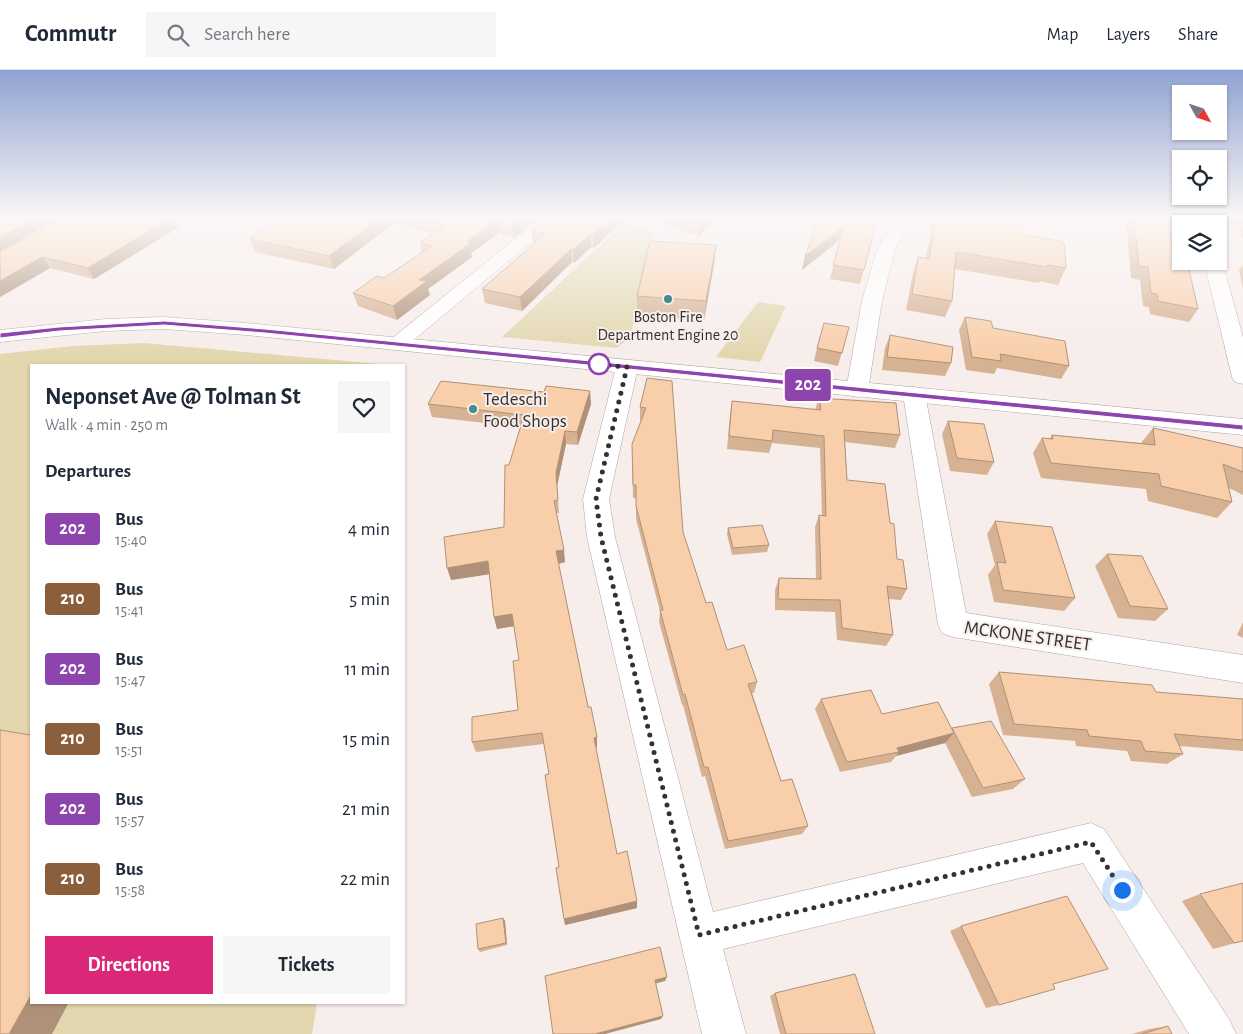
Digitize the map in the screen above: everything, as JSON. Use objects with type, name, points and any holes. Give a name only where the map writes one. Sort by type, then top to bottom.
[{"type":"street","points":[[397,344],[496,264]]},
{"type":"street","points":[[857,390],[872,301],[882,264]]},
{"type":"street","points":[[1215,270],[1243,377]]},
{"type":"street","points":[[0,336],[59,329],[164,323],[914,394],[1243,428]]},
{"type":"street","points":[[627,367],[596,499],[601,537],[724,1034]]},
{"type":"street","name":"MCKONE STREET","points":[[914,394],[953,624],[1243,669]]},
{"type":"street","points":[[699,935],[1091,842],[1214,1034]]},
{"type":"shaded area","points":[[580,264],[648,264],[630,338],[616,348],[502,337]]},
{"type":"shaded area","points":[[758,302],[786,306],[760,362],[716,357]]},
{"type":"shaded area","points":[[144,343],[380,364],[30,364],[30,1004],[317,1004],[312,1034],[0,1034],[0,354],[73,346]]},
{"type":"building","points":[[0,264],[30,264],[0,281]]},
{"type":"building","points":[[71,264],[95,264],[88,268]]},
{"type":"building","points":[[405,264],[442,264],[419,280],[427,281],[393,306],[353,293],[377,276],[384,278]]},
{"type":"building","points":[[511,264],[555,264],[520,297],[482,289]]},
{"type":"building","points":[[645,264],[713,264],[706,301],[637,296]]},
{"type":"building","points":[[833,264],[866,264],[864,270]]},
{"type":"building","points":[[917,264],[955,264],[952,301],[912,294]]},
{"type":"building","points":[[1029,264],[1066,264],[1066,268],[1047,265],[1047,267]]},
{"type":"building","points":[[1139,264],[1172,264],[1172,270],[1189,270],[1198,309],[1158,301],[1157,294],[1151,293],[1148,267],[1139,266]]},
{"type":"building","points":[[965,317],[991,321],[993,328],[1065,341],[1069,366],[1000,354],[1001,361],[972,357]]},
{"type":"building","points":[[824,323],[849,327],[842,353],[817,348]]},
{"type":"building","points":[[890,335],[953,347],[951,363],[887,357]]},
{"type":"building","points":[[647,378],[672,381],[683,532],[706,603],[712,602],[727,650],[744,645],[757,682],[748,684],[781,781],[792,779],[808,826],[728,841],[708,767],[704,767],[685,694],[683,695],[660,610],[663,610],[636,506],[636,485],[633,485],[632,444],[646,408],[640,407]]},
{"type":"building","points":[[441,381],[544,392],[546,386],[590,391],[577,432],[565,431],[556,473],[558,500],[554,501],[564,550],[556,551],[588,707],[591,707],[597,737],[594,738],[617,854],[627,851],[637,901],[564,919],[556,868],[559,867],[545,775],[549,774],[542,733],[472,742],[472,717],[518,710],[513,661],[519,660],[512,614],[494,617],[488,561],[447,568],[444,537],[504,527],[505,465],[509,465],[524,415],[428,404]]},
{"type":"building","points":[[819,398],[896,403],[900,435],[844,430],[847,480],[885,484],[890,523],[894,524],[897,559],[903,560],[907,589],[887,586],[893,635],[842,628],[840,600],[778,599],[779,578],[821,579],[819,515],[826,516],[824,436],[773,430],[772,441],[729,436],[732,401],[821,410]]},
{"type":"building","points":[[948,421],[984,424],[994,462],[957,458]]},
{"type":"building","points":[[1153,428],[1243,448],[1243,472],[1223,464],[1232,502],[1161,486],[1159,474],[1051,463],[1042,438],[1053,439],[1052,435],[1155,445]]},
{"type":"building","points":[[995,521],[1052,527],[1075,598],[1003,590],[997,562],[1006,563]]},
{"type":"building","points":[[762,525],[769,545],[733,548],[728,528]]},
{"type":"building","points":[[1107,554],[1142,556],[1168,609],[1130,606]]},
{"type":"building","points":[[999,672],[1152,685],[1156,692],[1243,699],[1243,740],[1174,734],[1183,754],[1145,751],[1141,741],[1089,736],[1087,730],[1014,724]]},
{"type":"building","points":[[871,690],[882,714],[938,702],[954,733],[897,748],[899,752],[847,762],[821,699]]},
{"type":"building","points":[[991,721],[1025,779],[983,788],[952,728]]},
{"type":"building","points":[[0,730],[30,735],[30,997],[9,1034],[0,1034]]},
{"type":"building","points":[[1243,883],[1243,941],[1234,943],[1200,894]]},
{"type":"building","points":[[1067,896],[1108,969],[1053,984],[1055,989],[999,1005],[961,926]]},
{"type":"building","points":[[503,918],[506,943],[478,949],[476,924]]},
{"type":"building","points":[[660,947],[667,977],[655,980],[663,1016],[595,1034],[553,1034],[545,976]]},
{"type":"building","points":[[855,974],[875,1034],[786,1034],[775,993]]},
{"type":"building","points":[[1168,1026],[1172,1034],[1142,1034]]},
{"type":"bus line","name":"202","points":[[0,336],[106,325],[164,323],[265,331],[1243,427]]},
{"type":"place","name":"Boston Fire Department Engine 20","points":[[668,299]]},
{"type":"place","name":"Tedeschi Food Shops","points":[[473,409]]},
{"type":"route","points":[[599,364],[595,364],[627,367],[596,499],[601,537],[699,935],[1091,842],[1122,890]]}]
